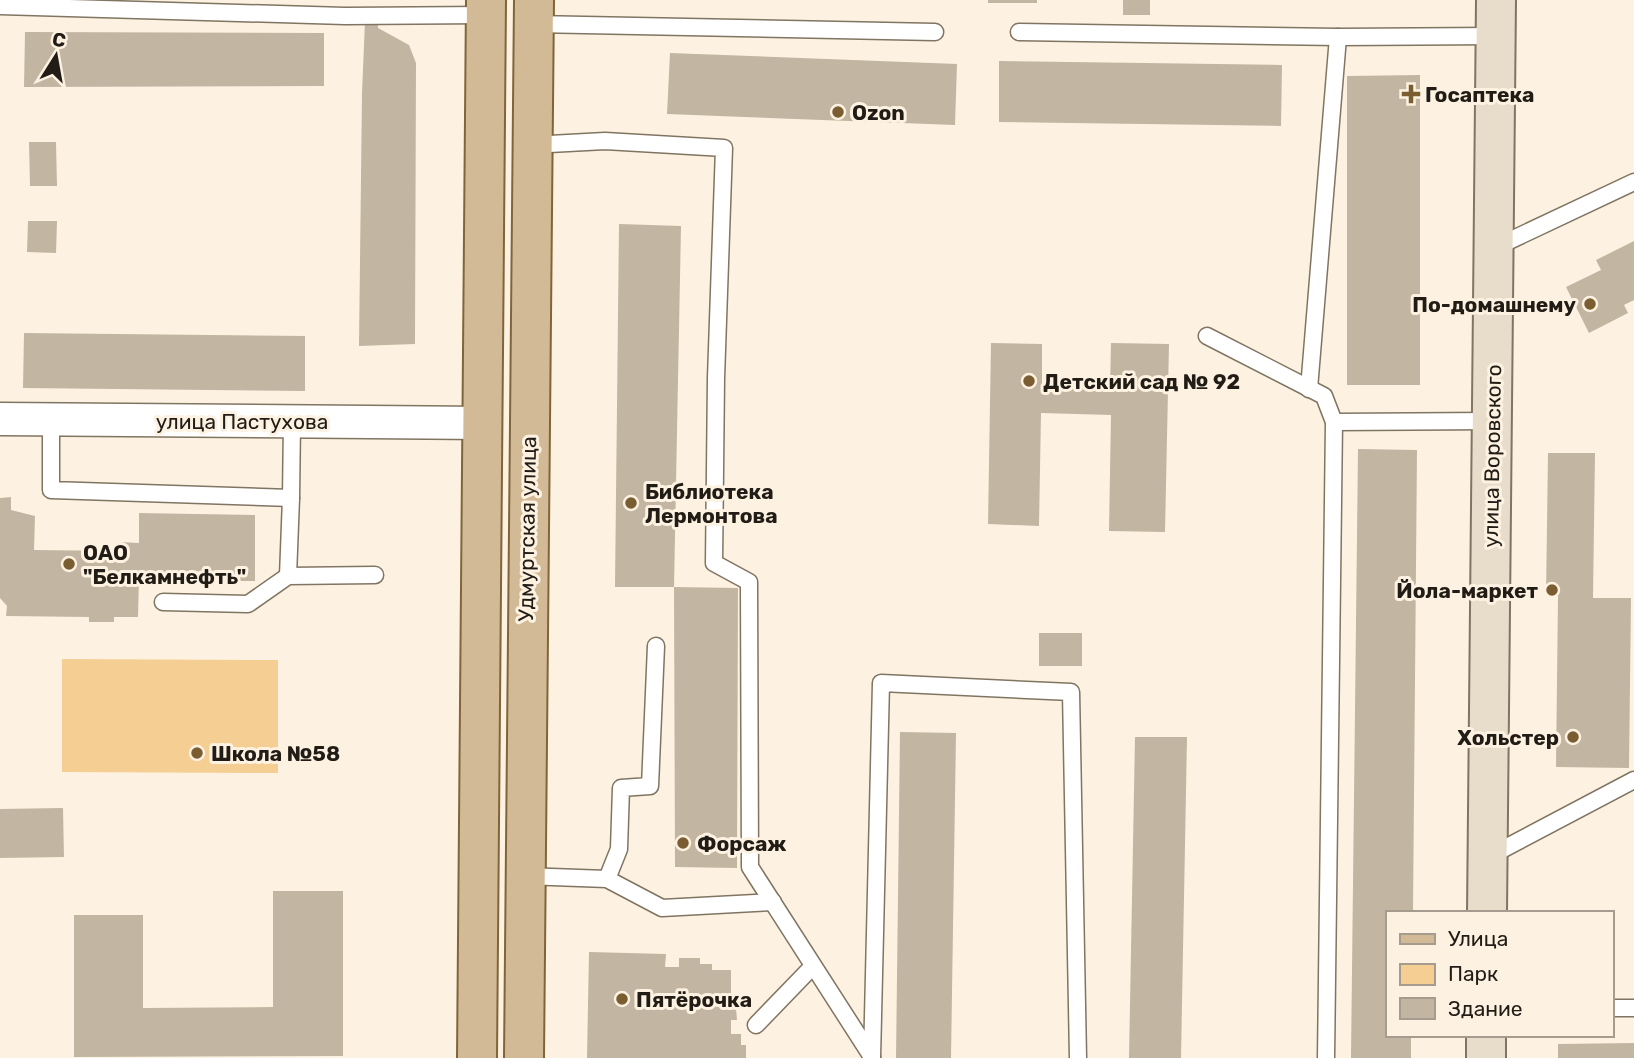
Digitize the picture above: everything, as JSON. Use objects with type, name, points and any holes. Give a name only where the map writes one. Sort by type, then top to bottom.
[{"type":"main road","name":"Удмуртская улица","points":[[477,1058],[486,8]]},
{"type":"main road","name":"Удмуртская улица","points":[[524,1058],[533,12]]},
{"type":"main road","name":"улица Воровского","points":[[1487,911],[1496,18]]},
{"type":"main road","points":[[1486,1037],[1486,1058]]},
{"type":"street","name":"улица Пастухова","points":[[0,419],[484,423]]},
{"type":"lane","points":[[0,6],[345,16],[486,8]]},
{"type":"lane","points":[[533,12],[935,32]]},
{"type":"lane","points":[[1019,32],[1338,37],[1496,18]]},
{"type":"lane","points":[[1309,388],[1338,37]]},
{"type":"lane","points":[[531,145],[605,141],[724,148],[716,378],[714,563],[749,582],[750,867],[872,1058]]},
{"type":"lane","points":[[1494,248],[1634,182]]},
{"type":"lane","points":[[1207,336],[1324,396],[1334,422],[1326,1058]]},
{"type":"lane","points":[[51,419],[51,490],[291,498]]},
{"type":"lane","points":[[1334,422],[1492,421]]},
{"type":"lane","points":[[288,576],[292,422]]},
{"type":"lane","points":[[163,602],[248,604],[288,576],[376,575]]},
{"type":"lane","points":[[607,880],[619,849],[621,788],[650,786],[656,646]]},
{"type":"lane","points":[[872,1058],[881,683],[1071,692],[1079,1058]]},
{"type":"lane","points":[[1488,857],[1634,780]]},
{"type":"lane","points":[[524,876],[607,880],[662,908],[773,902]]},
{"type":"lane","points":[[756,1025],[813,966]]},
{"type":"lane","points":[[1613,1008],[1634,1008]]},
{"type":"green space","points":[[62,659],[278,660],[278,773],[62,772]]},
{"type":"building","points":[[988,0],[1037,0],[1037,3],[988,3]]},
{"type":"building","points":[[1123,0],[1150,0],[1150,15],[1123,15]]},
{"type":"building","points":[[365,21],[378,21],[378,28],[409,45],[416,63],[415,344],[359,346]]},
{"type":"building","points":[[25,32],[324,33],[324,86],[24,87]]},
{"type":"building","points":[[670,53],[957,64],[955,125],[667,114]]},
{"type":"building","points":[[999,61],[1282,65],[1281,126],[999,122]]},
{"type":"building","points":[[1420,75],[1420,385],[1347,385],[1347,76]]},
{"type":"building","points":[[29,142],[56,142],[57,186],[30,186]]},
{"type":"building","points":[[28,221],[57,221],[56,253],[27,252]]},
{"type":"building","points":[[619,224],[681,226],[674,587],[615,587]]},
{"type":"building","points":[[1634,241],[1634,300],[1624,305],[1628,313],[1589,333],[1566,287],[1601,270],[1596,260]]},
{"type":"building","points":[[24,333],[305,336],[305,391],[23,388]]},
{"type":"building","points":[[991,343],[1042,344],[1042,388],[1110,389],[1111,343],[1169,344],[1165,532],[1109,531],[1111,415],[1041,413],[1039,526],[988,524]]},
{"type":"building","points":[[1358,449],[1417,450],[1413,911],[1386,911],[1386,1037],[1411,1037],[1411,1058],[1351,1058]]},
{"type":"building","points":[[1548,453],[1595,453],[1593,598],[1631,598],[1629,768],[1556,767],[1558,596],[1546,596]]},
{"type":"building","name":"ОАО \"Белкамнефть\"","points":[[11,497],[11,510],[35,516],[34,550],[120,551],[120,542],[139,543],[139,513],[255,515],[255,581],[224,581],[224,572],[173,571],[173,578],[139,577],[138,617],[114,617],[114,622],[89,622],[89,617],[6,616],[7,606],[0,598],[0,498]]},
{"type":"building","points":[[674,587],[738,588],[737,868],[675,867]]},
{"type":"building","points":[[1039,633],[1082,633],[1082,666],[1039,666]]},
{"type":"building","points":[[900,732],[956,733],[951,1058],[896,1058]]},
{"type":"building","points":[[1135,737],[1187,737],[1181,1058],[1129,1058]]},
{"type":"building","points":[[63,808],[64,857],[0,858],[0,809]]},
{"type":"building","points":[[273,891],[343,891],[343,1056],[74,1057],[74,915],[143,915],[143,1008],[273,1007]]},
{"type":"building","points":[[589,952],[666,954],[665,967],[679,967],[679,958],[700,958],[700,964],[712,964],[712,970],[731,970],[731,1008],[736,1008],[737,1020],[731,1020],[731,1034],[741,1034],[741,1045],[746,1045],[746,1058],[587,1058]]},
{"type":"building","points":[[1634,1043],[1634,1058],[1558,1058],[1558,1044]]},
{"type":"place","name":"Госаптека","points":[[1411,94]]},
{"type":"place","name":"Ozon","points":[[838,112]]},
{"type":"place","name":"По-домашнему","points":[[1590,304]]},
{"type":"place","name":"Детский сад № 92","points":[[1029,381]]},
{"type":"place","name":"Библиотека Лермонтова","points":[[631,503]]},
{"type":"place","name":"ОАО \"Белкамнефть\"","points":[[69,564]]},
{"type":"place","name":"Йола-маркет","points":[[1552,590]]},
{"type":"place","name":"Хольстер","points":[[1573,737]]},
{"type":"place","name":"Школа №58","points":[[197,753]]},
{"type":"place","name":"Форсаж","points":[[683,843]]},
{"type":"place","name":"Пятёрочка","points":[[622,999]]}]
